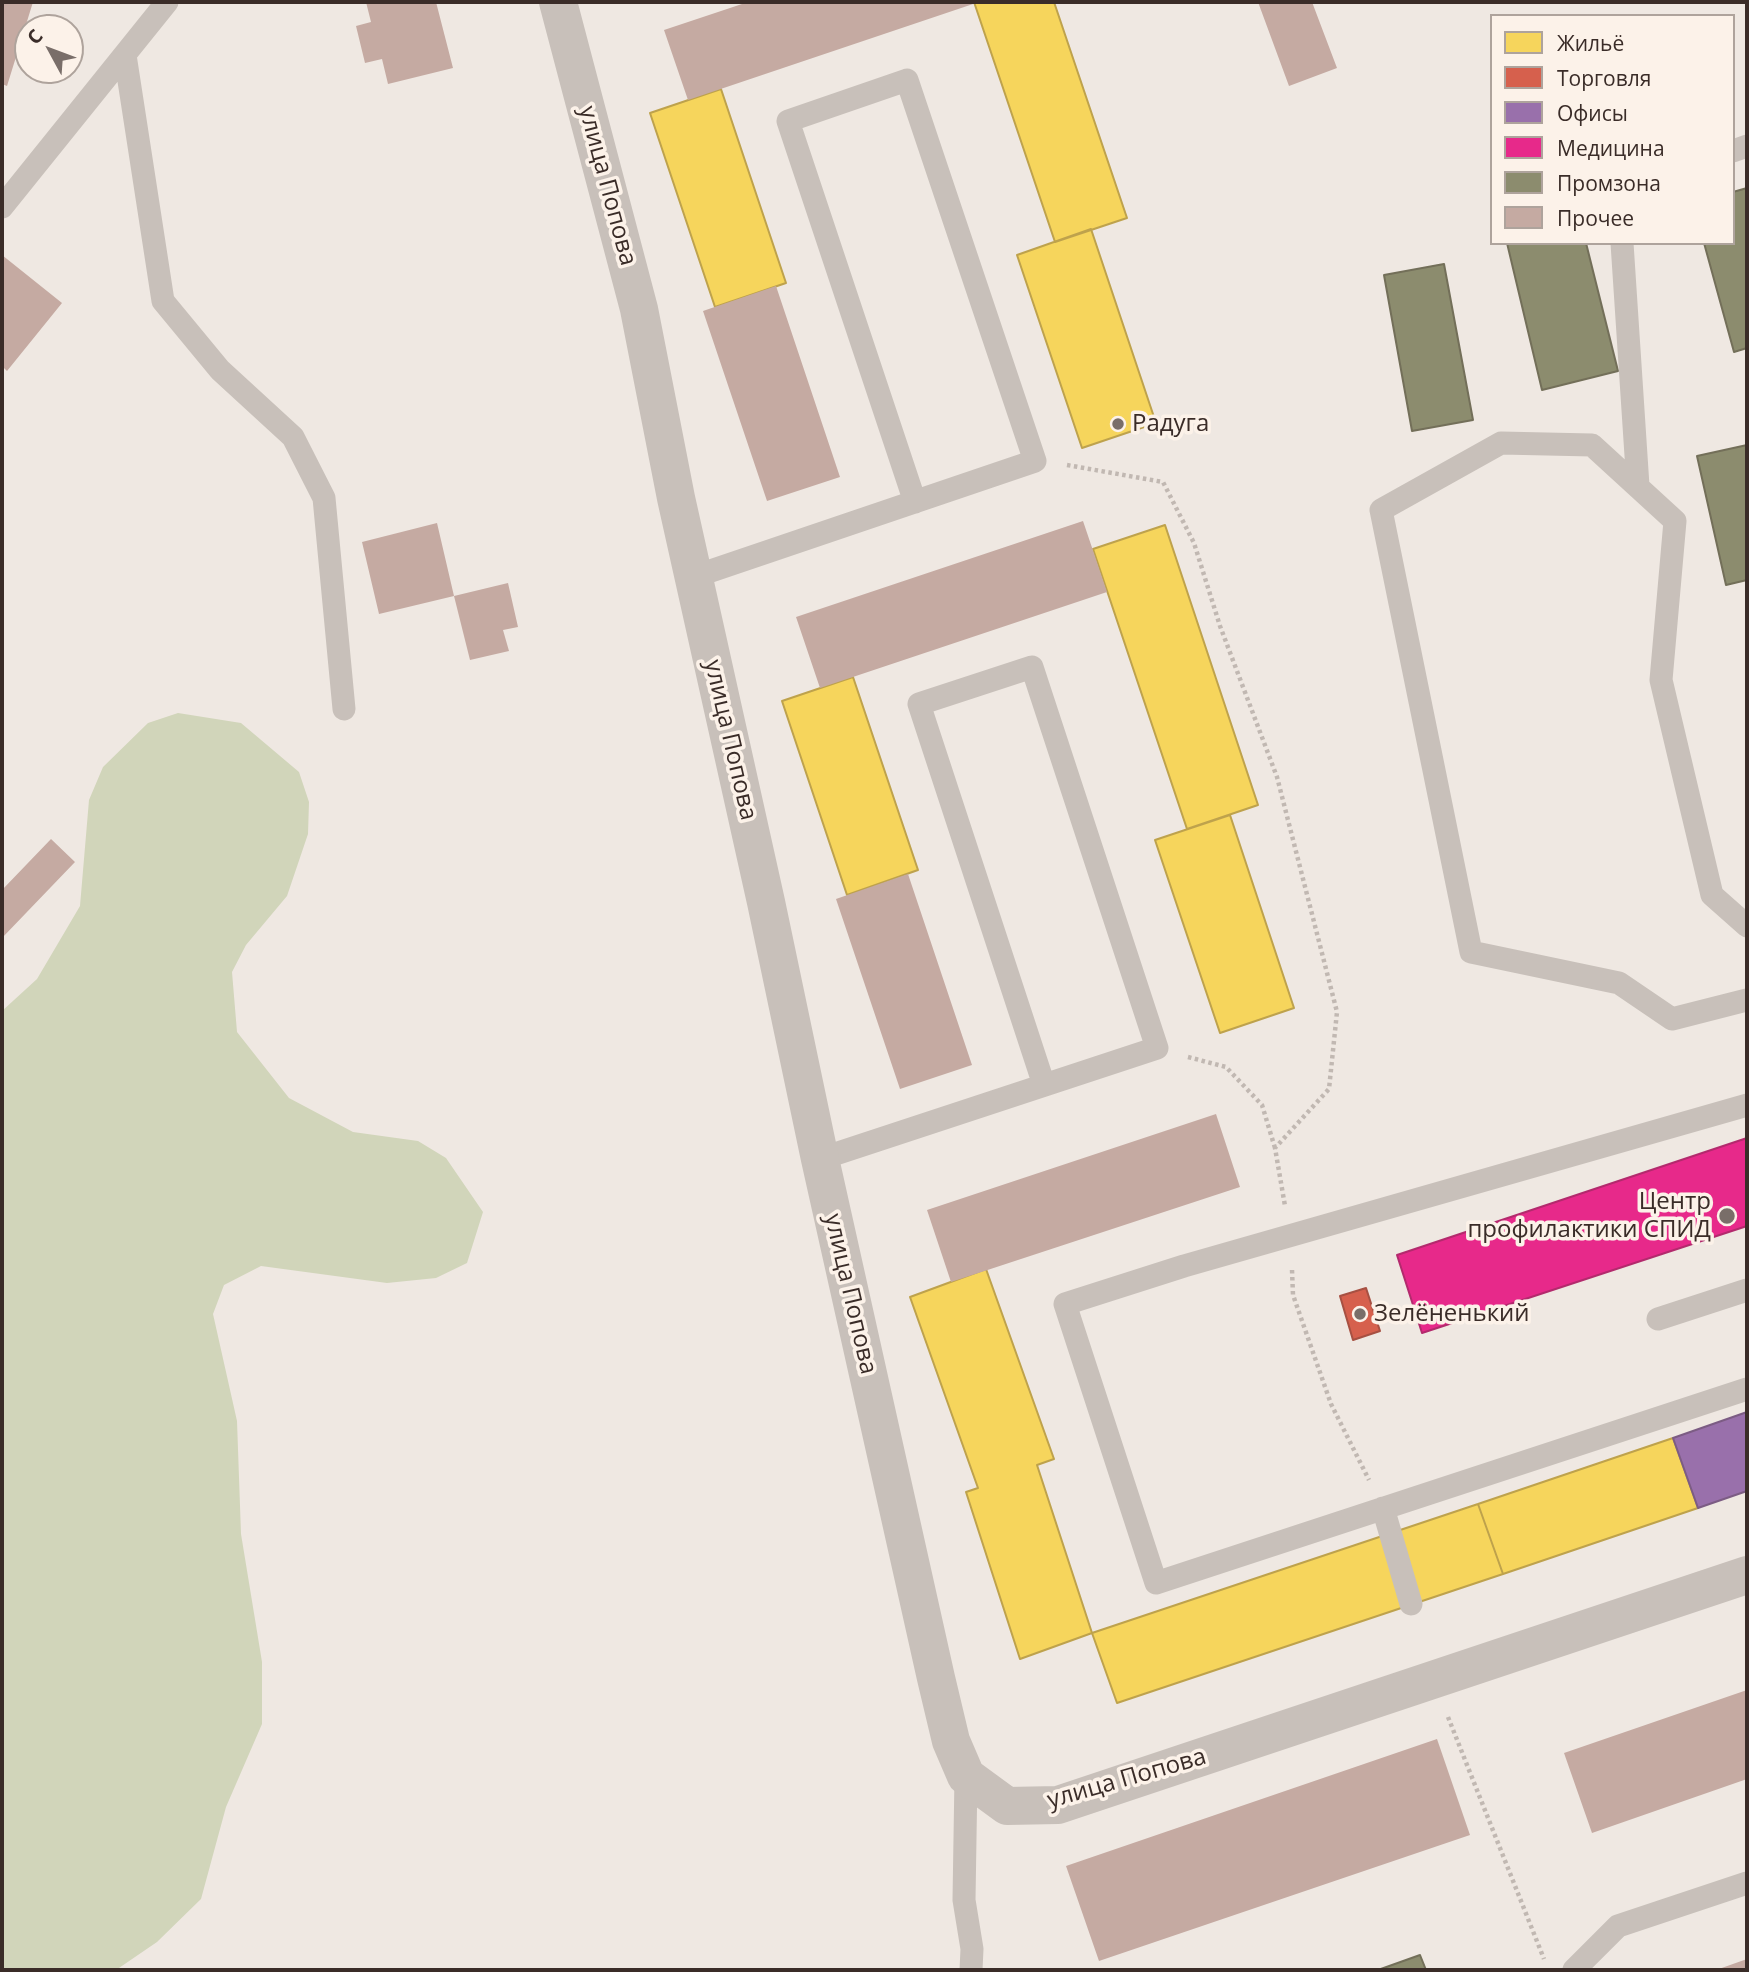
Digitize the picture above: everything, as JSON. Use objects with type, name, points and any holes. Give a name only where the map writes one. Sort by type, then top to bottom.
[{"type":"street","name":"улица Попова","points":[[558,2],[639,309],[693,577],[820,1159],[936,1678],[951,1741],[966,1776],[1007,1806],[1058,1805],[1747,1574]]},
{"type":"lane","points":[[2,208],[167,2]]},
{"type":"lane","points":[[125,55],[163,301],[220,370],[293,437],[324,498],[344,709]]},
{"type":"lane","points":[[693,577],[915,502],[1035,461],[907,80],[788,121],[915,502]]},
{"type":"lane","points":[[1622,245],[1638,486]]},
{"type":"lane","points":[[1747,926],[1712,895],[1661,680],[1675,521],[1592,445],[1501,443],[1381,510],[1471,952],[1619,983],[1672,1019],[1747,1000]]},
{"type":"lane","points":[[820,1159],[1157,1048],[1032,667],[919,705],[1044,1085]]},
{"type":"lane","points":[[1747,1105],[1184,1266],[1065,1304],[1156,1583],[1747,1389]]},
{"type":"lane","points":[[1658,1319],[1747,1290]]},
{"type":"lane","points":[[1383,1508],[1411,1604]]},
{"type":"lane","points":[[966,1776],[964,1900],[972,1949],[971,1970]]},
{"type":"lane","points":[[1574,1970],[1618,1926],[1747,1883]]},
{"type":"path","points":[[1035,461],[1097,469],[1163,482],[1194,543],[1220,626],[1277,777],[1337,1012],[1329,1089],[1275,1148]]},
{"type":"path","points":[[1157,1048],[1227,1067],[1262,1105],[1275,1148],[1291,1235],[1293,1295],[1331,1404],[1383,1508]]},
{"type":"path","points":[[1434,1680],[1549,1970]]},
{"type":"green space","points":[[178,713],[241,723],[299,772],[309,802],[308,834],[287,896],[246,945],[232,972],[237,1032],[289,1098],[353,1132],[418,1141],[446,1158],[483,1212],[467,1263],[436,1278],[387,1283],[261,1266],[224,1285],[213,1314],[237,1421],[241,1534],[262,1662],[262,1724],[226,1807],[201,1899],[157,1942],[116,1970],[2,1970],[2,1011],[37,979],[80,906],[89,800],[103,767],[148,723]]},
{"type":"building: Жильё","points":[[974,2],[1054,2],[1127,218],[1055,242]]},
{"type":"building: Жильё","points":[[721,89],[786,283],[715,307],[650,113]]},
{"type":"building: Жильё","points":[[1091,229],[1156,423],[1082,448],[1017,255]]},
{"type":"building: Жильё","points":[[1165,525],[1258,805],[1187,829],[1093,549]]},
{"type":"building: Жильё","points":[[853,677],[918,870],[847,895],[782,701]]},
{"type":"building: Жильё","points":[[1230,815],[1294,1008],[1220,1033],[1155,840]]},
{"type":"building: Жильё","points":[[986,1269],[1054,1459],[1037,1465],[1092,1633],[1020,1659],[966,1492],[978,1488],[910,1297]]},
{"type":"building: Жильё","points":[[1673,1438],[1698,1508],[1503,1574],[1478,1504]]},
{"type":"building: Жильё","points":[[1478,1504],[1503,1574],[1117,1703],[1092,1633]]},
{"type":"building: Торговля","name":"Зелёненький","points":[[1366,1288],[1380,1331],[1353,1340],[1340,1296]]},
{"type":"building: Офисы","points":[[1747,1412],[1747,1491],[1698,1508],[1673,1438]]},
{"type":"building: Медицина","points":[[1747,1138],[1747,1226],[1422,1333],[1397,1255]]},
{"type":"building: Промзона","points":[[1747,188],[1747,348],[1734,352],[1705,245],[1735,245],[1735,191]]},
{"type":"building: Промзона","points":[[1507,245],[1586,245],[1618,371],[1542,390]]},
{"type":"building: Промзона","points":[[1444,264],[1473,420],[1412,431],[1384,275]]},
{"type":"building: Промзона","points":[[1747,445],[1747,580],[1726,585],[1697,456]]},
{"type":"building: Промзона","points":[[1420,1955],[1426,1970],[1378,1970]]},
{"type":"building: Прочее","points":[[2,2],[33,2],[29,14],[14,14],[14,63],[7,86],[2,84]]},
{"type":"building: Прочее","points":[[366,2],[436,2],[453,68],[388,84],[382,59],[365,63],[356,26],[371,22]]},
{"type":"building: Прочее","points":[[748,2],[979,2],[688,100],[664,30]]},
{"type":"building: Прочее","points":[[1258,2],[1312,2],[1337,68],[1289,86]]},
{"type":"building: Прочее","points":[[2,255],[62,303],[7,371],[2,366]]},
{"type":"building: Прочее","points":[[776,286],[840,477],[767,501],[703,311]]},
{"type":"building: Прочее","points":[[1083,521],[1107,592],[820,688],[796,617]]},
{"type":"building: Прочее","points":[[437,523],[454,596],[379,614],[362,542]]},
{"type":"building: Прочее","points":[[508,583],[518,627],[503,630],[509,651],[470,660],[454,596]]},
{"type":"building: Прочее","points":[[51,839],[75,862],[2,938],[2,890]]},
{"type":"building: Прочее","points":[[908,874],[972,1065],[900,1089],[836,899]]},
{"type":"building: Прочее","points":[[1216,1114],[1240,1187],[951,1282],[927,1210]]},
{"type":"building: Прочее","points":[[1747,1690],[1747,1779],[1592,1833],[1564,1753]]},
{"type":"building: Прочее","points":[[1437,1739],[1470,1835],[1099,1961],[1066,1866]]},
{"type":"building: Прочее","points":[[1747,1959],[1747,1970],[1716,1970]]},
{"type":"place","name":"Радуга","points":[[1118,424]]},
{"type":"place","name":"Центр профилактики СПИД","points":[[1727,1216]]},
{"type":"place","name":"Зелёненький","points":[[1360,1314]]}]
